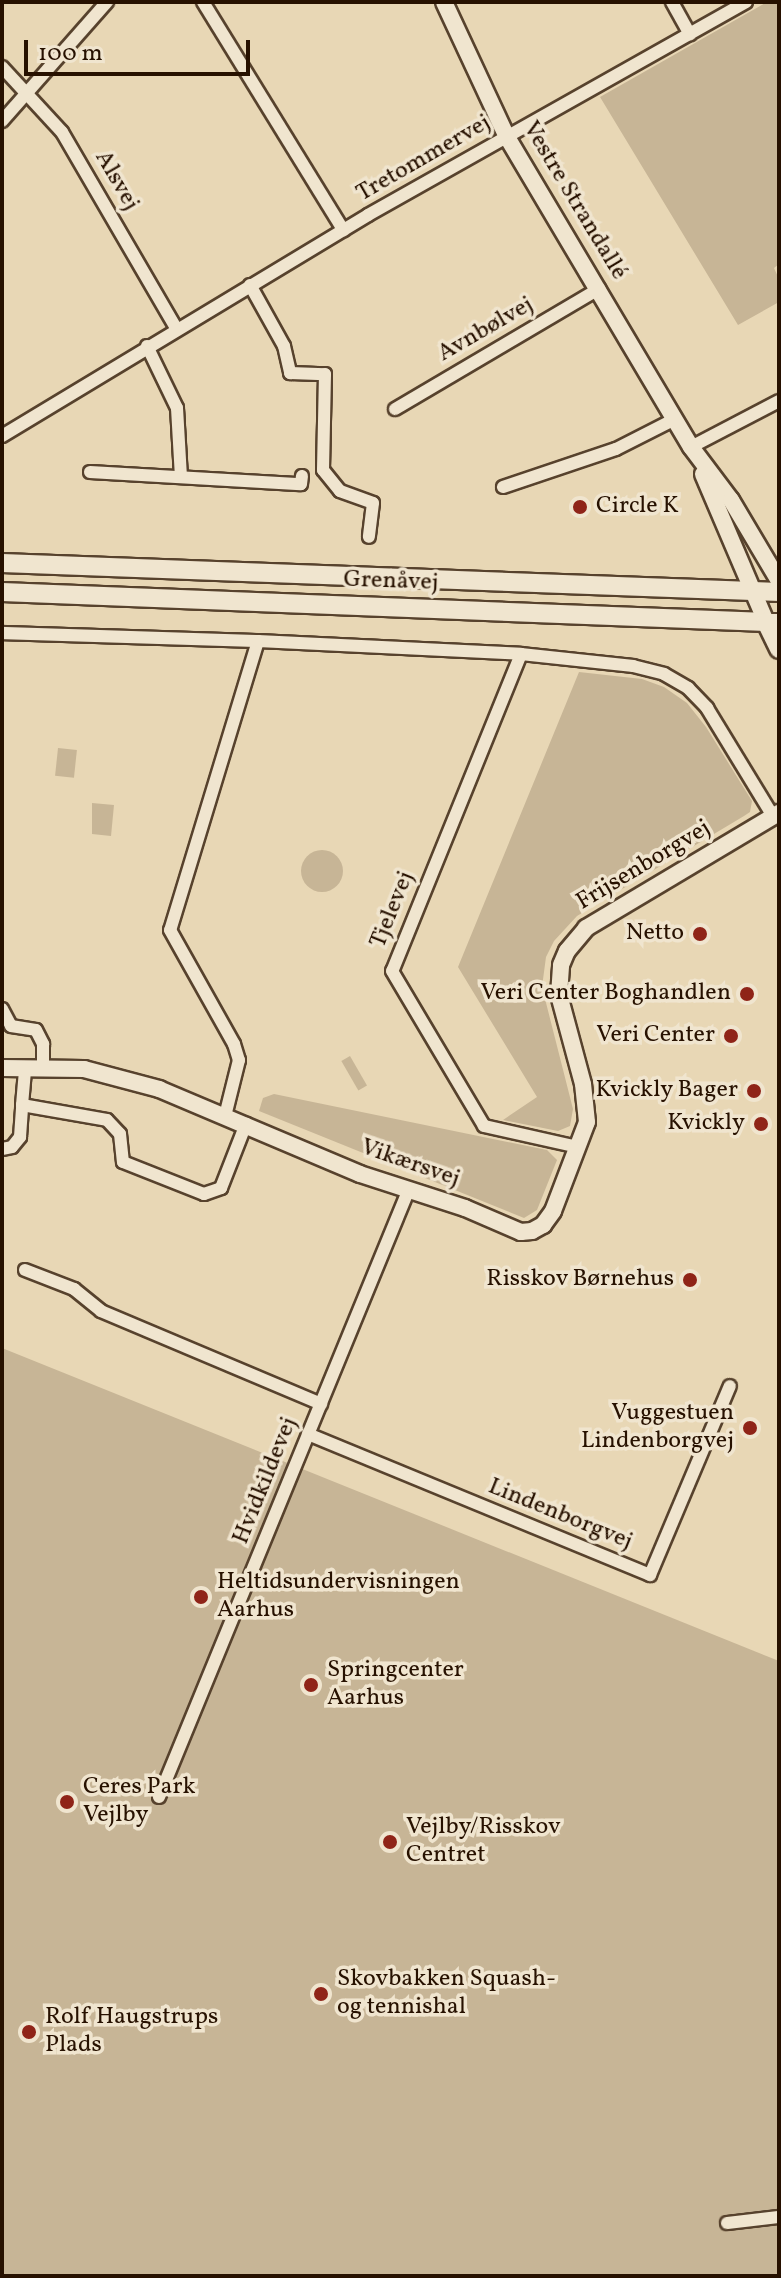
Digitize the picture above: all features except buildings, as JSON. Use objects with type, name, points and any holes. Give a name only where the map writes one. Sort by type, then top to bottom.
[{"type":"main road","name":"Grenåvej","points":[[2,563],[779,592]]},
{"type":"main road","name":"Grenåvej","points":[[2,592],[772,622]]},
{"type":"main road","points":[[772,622],[779,649]]},
{"type":"street","points":[[2,121],[107,2]]},
{"type":"street","points":[[203,2],[343,230]]},
{"type":"street","name":"Vestre Strandallé","points":[[444,2],[507,137],[691,447],[754,591],[772,622]]},
{"type":"street","points":[[672,2],[690,34]]},
{"type":"street","name":"Tretommervej","points":[[2,436],[176,328],[343,230],[746,2]]},
{"type":"street","name":"Alsvej","points":[[2,67],[62,132],[176,328]]},
{"type":"street","points":[[250,285],[284,346],[290,373],[325,374],[323,470],[340,491],[373,503],[369,537]]},
{"type":"street","name":"Avnbølvej","points":[[395,409],[599,289]]},
{"type":"street","points":[[147,346],[177,408],[181,433],[181,477]]},
{"type":"street","points":[[691,447],[779,401]]},
{"type":"street","points":[[503,487],[616,449],[675,419]]},
{"type":"street","name":"Vestre Strandallé","points":[[691,447],[731,500],[779,581]]},
{"type":"street","points":[[90,472],[301,484],[302,476]]},
{"type":"street","points":[[2,633],[521,654],[633,666],[664,674],[688,688],[719,726],[776,814]]},
{"type":"street","points":[[225,1116],[239,1060],[234,1044],[170,930],[258,641]]},
{"type":"street","name":"Tjelevej","points":[[521,654],[392,971],[484,1126],[578,1147]]},
{"type":"street","name":"Frijsenborgvej","points":[[553,1211],[587,1122],[587,1102],[559,995],[561,965],[567,951],[586,928],[776,814]]},
{"type":"street","points":[[2,1009],[11,1026],[36,1030],[43,1044],[43,1067]]},
{"type":"street","points":[[2,1149],[12,1147],[20,1137],[25,1067]]},
{"type":"street","name":"Vikærsvej","points":[[2,1068],[84,1069],[118,1076],[246,1124],[360,1174],[525,1232],[543,1225],[553,1211]]},
{"type":"street","points":[[22,1105],[107,1120],[120,1134],[123,1162],[204,1194],[221,1188],[246,1124]]},
{"type":"street","name":"Hvidkildevej","points":[[159,1797],[409,1189]]},
{"type":"street","name":"Hvidkildevej","points":[[25,1270],[74,1289],[101,1311],[321,1404]]},
{"type":"street","name":"Lindenborgvej","points":[[308,1434],[650,1575],[730,1386]]},
{"type":"street","points":[[727,2223],[779,2217]]},
{"type":"shaded area","points":[[767,2],[779,2],[779,264],[774,268],[779,279],[779,302],[738,325],[600,97]]},
{"type":"shaded area","points":[[579,672],[642,679],[664,687],[687,703],[706,727],[752,801],[750,812],[577,916],[554,941],[546,957],[542,987],[573,1109],[570,1126],[558,1131],[503,1120],[537,1097],[458,967]]},
{"type":"shaded area","points":[[58,748],[77,750],[74,778],[55,776]]},
{"type":"shaded area","points":[[92,803],[114,805],[111,836],[92,834]]},
{"type":"shaded area","points":[[322,850],[337,856],[343,871],[337,886],[322,892],[307,886],[301,871],[307,856]]},
{"type":"shaded area","points":[[350,1056],[367,1085],[358,1090],[341,1061]]},
{"type":"shaded area","points":[[274,1094],[547,1150],[557,1160],[537,1210],[524,1218],[259,1111],[263,1098]]},
{"type":"shaded area","name":"Vejlby/Risskov Centret","points":[[2,1348],[779,1661],[779,2276],[2,2276]]},
{"type":"place","name":"Circle K","points":[[580,507]]},
{"type":"place","name":"Netto","points":[[700,934]]},
{"type":"place","name":"Veri Center Boghandlen","points":[[747,994]]},
{"type":"place","name":"Veri Center","points":[[731,1036]]},
{"type":"place","name":"Kvickly Bager","points":[[754,1091]]},
{"type":"place","name":"Kvickly","points":[[761,1124]]},
{"type":"place","name":"Risskov Børnehus","points":[[690,1280]]},
{"type":"place","name":"Vuggestuen Lindenborgvej","points":[[750,1428]]},
{"type":"place","name":"Heltidsundervisningen Aarhus","points":[[201,1597]]},
{"type":"place","name":"Springcenter Aarhus","points":[[311,1685]]},
{"type":"place","name":"Ceres Park Vejlby","points":[[67,1802]]},
{"type":"place","name":"Vejlby/Risskov Centret","points":[[390,1842]]},
{"type":"place","name":"Skovbakken Squash- og tennishal","points":[[321,1994]]},
{"type":"place","name":"Rolf Haugstrups Plads","points":[[29,2032]]}]
